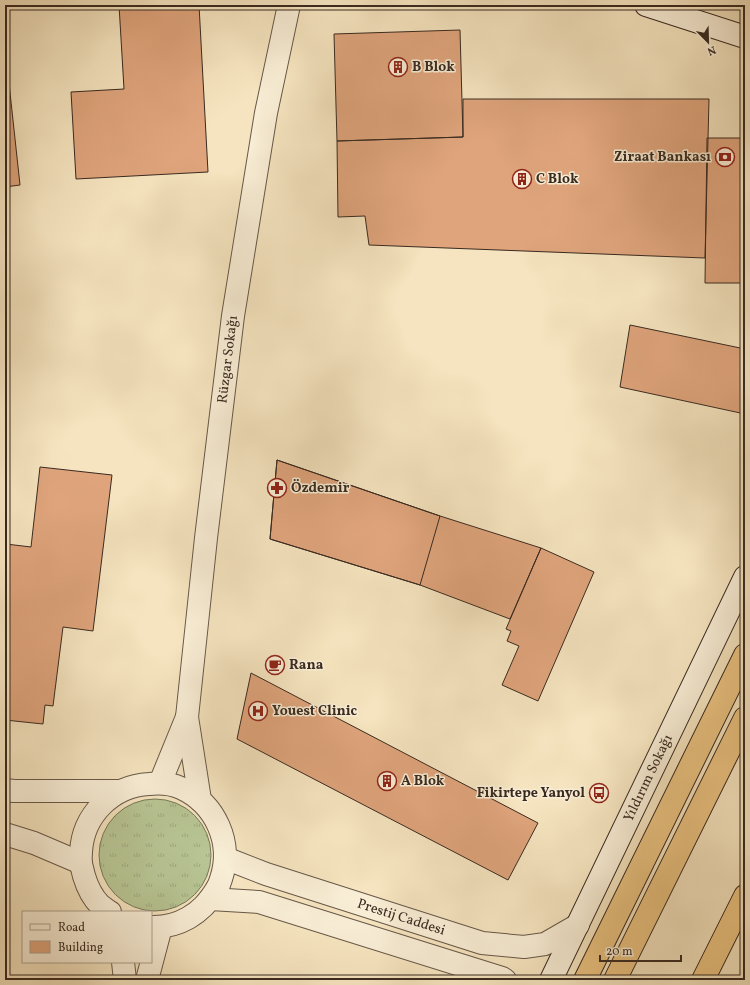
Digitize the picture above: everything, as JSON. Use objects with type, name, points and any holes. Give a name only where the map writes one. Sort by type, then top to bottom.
[{"type":"highway","points":[[585,980],[745,655]]},
{"type":"highway","points":[[615,980],[745,718]]},
{"type":"highway","points":[[703,980],[745,896]]},
{"type":"street","name":"Rüzgar Sokağı","points":[[187,717],[206,538],[233,316],[266,113],[289,5]]},
{"type":"street","points":[[646,5],[745,37]]},
{"type":"street","name":"Yıldırım Sokağı","points":[[552,980],[745,577]]},
{"type":"street","points":[[160,783],[187,717]]},
{"type":"street","points":[[187,717],[200,800]]},
{"type":"street","points":[[109,911],[99,904],[87,885],[81,863],[82,842],[89,822],[101,804],[119,791],[139,784],[160,783],[181,788],[200,800],[214,816],[223,837],[225,858],[221,880],[210,899],[197,913],[180,922],[156,927],[152,951]]},
{"type":"street","points":[[5,790],[119,791]]},
{"type":"street","points":[[5,834],[34,843],[81,863]]},
{"type":"street","name":"Prestij Caddesi","points":[[225,858],[260,872],[482,943],[524,947],[545,944],[578,925]]},
{"type":"street","name":"Prestij Caddesi","points":[[210,899],[259,902],[505,980]]},
{"type":"street","points":[[123,963],[125,980]]},
{"type":"street","points":[[147,980],[150,963]]},
{"type":"green space","points":[[155,799],[176,803],[195,815],[207,834],[211,855],[207,876],[195,895],[176,907],[155,911],[134,907],[115,895],[103,876],[99,855],[103,834],[115,815],[134,803]]},
{"type":"building","points":[[119,5],[199,5],[208,172],[76,179],[71,92],[124,89]]},
{"type":"building","name":"B Blok","points":[[460,30],[463,137],[337,141],[334,34]]},
{"type":"building","points":[[5,65],[7,65],[20,185],[5,187]]},
{"type":"building","name":"C Blok","points":[[463,99],[709,99],[705,258],[369,245],[365,216],[338,217],[337,141],[463,137]]},
{"type":"building","points":[[707,138],[745,138],[745,283],[705,283]]},
{"type":"building","points":[[630,325],[745,349],[745,414],[620,387]]},
{"type":"building","points":[[277,460],[440,516],[420,585],[270,539]]},
{"type":"building","points":[[277,460],[440,516],[541,548],[510,619],[420,585],[270,539]]},
{"type":"building","points":[[40,467],[112,475],[93,631],[63,627],[53,706],[45,705],[43,724],[5,720],[6,544],[31,547]]},
{"type":"building","points":[[541,548],[594,572],[538,701],[502,685],[519,646],[507,641],[511,631],[506,629]]},
{"type":"building","name":"A Blok","points":[[251,673],[538,823],[508,880],[237,739]]},
{"type":"place","name":"B Blok","points":[[398,67]]},
{"type":"place","name":"Ziraat Bankası","points":[[725,157]]},
{"type":"place","name":"C Blok","points":[[522,179]]},
{"type":"place","name":"Özdemir","points":[[277,488]]},
{"type":"place","name":"Rana","points":[[275,665]]},
{"type":"place","name":"Youest Clinic","points":[[258,711]]},
{"type":"place","name":"A Blok","points":[[387,781]]},
{"type":"place","name":"Fikirtepe Yanyol","points":[[599,793]]}]
